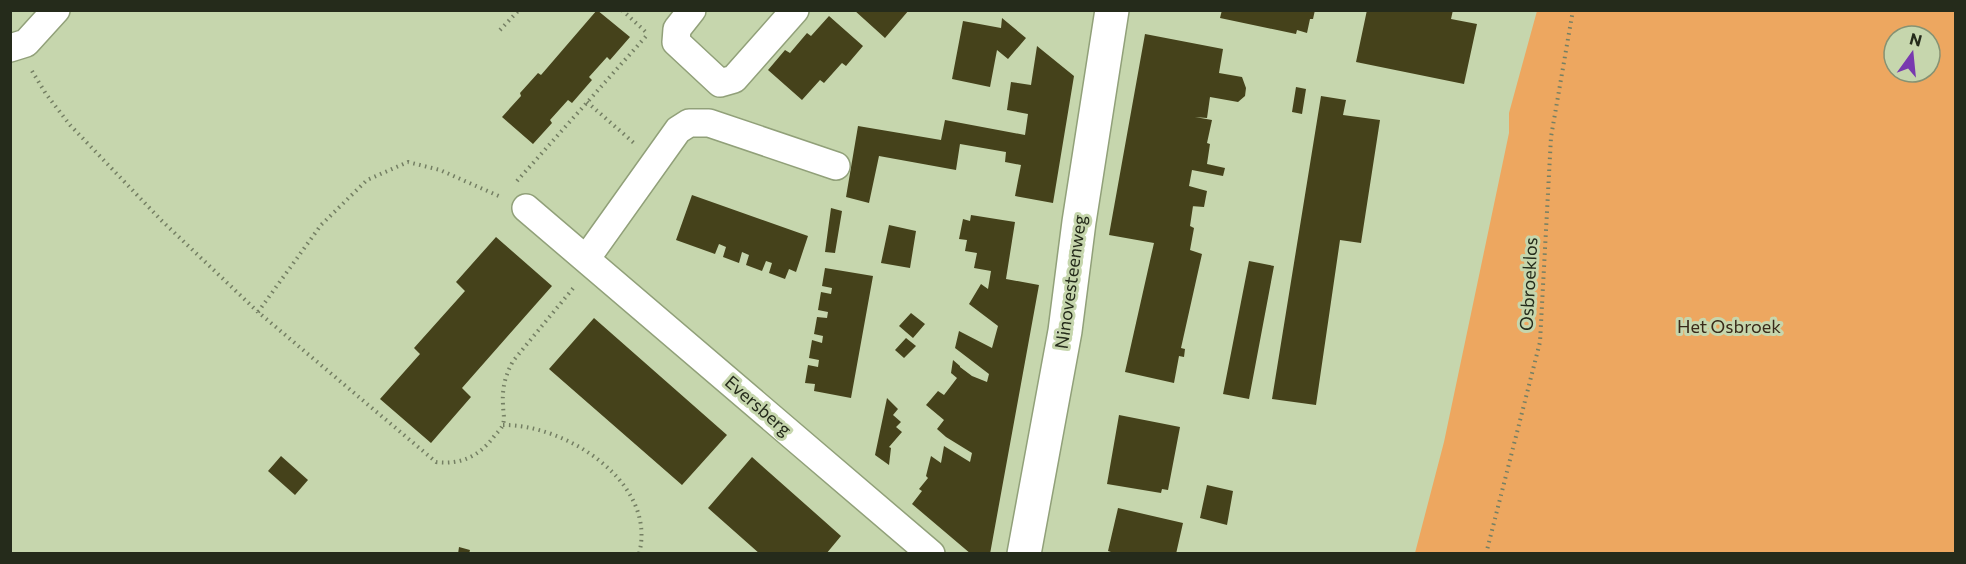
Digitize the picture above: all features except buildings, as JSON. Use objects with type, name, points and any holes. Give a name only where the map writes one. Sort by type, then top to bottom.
[{"type":"main road","name":"Ninovesteenweg","points":[[1024,554],[1065,331],[1079,222],[1112,10]]},
{"type":"street","points":[[18,46],[56,10]]},
{"type":"street","points":[[692,10],[677,29],[676,42],[720,83]]},
{"type":"street","points":[[720,83],[734,79],[795,10]]},
{"type":"street","points":[[709,123],[720,83]]},
{"type":"street","points":[[589,261],[678,129],[689,123],[709,123],[836,166]]},
{"type":"street","name":"Eversberg","points":[[515,202],[589,261],[930,554]]},
{"type":"path","points":[[500,30],[519,10]]},
{"type":"path","points":[[622,10],[648,34],[675,36]]},
{"type":"path","name":"Osbroeklos","points":[[1485,554],[1540,342],[1551,137],[1573,10]]},
{"type":"path","points":[[258,312],[321,225],[367,180],[408,162],[440,170],[515,202],[587,102],[648,34]]},
{"type":"path","points":[[18,46],[46,94],[70,125],[162,221],[258,312],[436,462],[448,464],[462,462],[477,455],[490,443],[503,425],[505,374],[589,261]]},
{"type":"path","points":[[587,102],[655,161]]},
{"type":"path","points":[[503,425],[519,425],[541,430],[586,450],[602,463],[625,488],[638,509],[643,526],[639,554]]},
{"type":"green space","name":"Het Osbroek","points":[[1537,11],[1955,11],[1955,553],[1415,553],[1444,442],[1509,133],[1509,113]]}]
